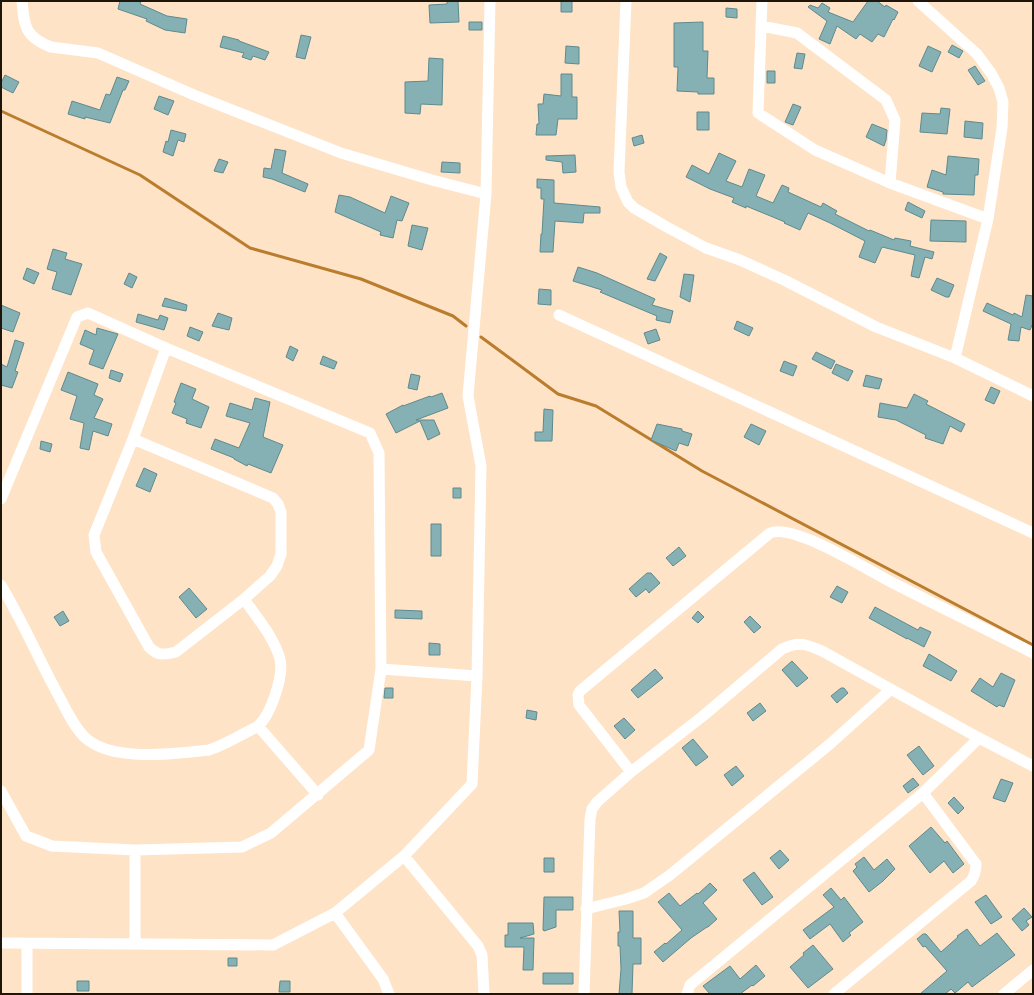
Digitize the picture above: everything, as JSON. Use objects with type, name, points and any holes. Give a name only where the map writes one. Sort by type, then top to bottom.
[{"type":"street","points":[[22,1],[26,28],[33,36],[44,44],[98,53],[194,95],[341,153],[432,180],[486,194]]},
{"type":"street","points":[[1,943],[273,945],[335,913],[404,856],[472,784],[477,676],[481,466],[468,396],[486,194],[490,1]]},
{"type":"street","points":[[626,1],[619,172],[621,187],[628,202],[634,208],[706,248],[740,260],[784,280],[876,327],[955,358],[1033,396]]},
{"type":"street","points":[[762,1],[758,113],[815,150],[890,183],[988,219]]},
{"type":"street","points":[[918,1],[977,54],[992,73],[999,88],[1003,102],[1002,128],[988,219],[955,358]]},
{"type":"street","points":[[761,26],[797,33],[886,100],[895,120],[890,183]]},
{"type":"street","points":[[1,499],[77,317],[88,313],[166,348],[370,433],[379,453],[381,669],[369,750],[271,832],[242,846],[135,850],[52,846],[26,836],[1,791]]},
{"type":"street","points":[[559,315],[1033,533]]},
{"type":"street","points":[[133,439],[272,498],[278,504],[281,512],[281,554],[277,566],[270,576],[244,599],[176,652],[160,654],[154,652],[149,647],[96,552],[94,544],[96,527],[133,439],[166,348]]},
{"type":"street","points":[[631,772],[579,705],[578,695],[580,691],[770,533],[775,531],[781,531],[799,536],[850,559],[888,581],[1033,653]]},
{"type":"street","points":[[1,585],[66,710],[81,734],[92,744],[112,751],[132,754],[179,753],[208,750],[228,742],[258,726],[270,707],[277,691],[280,674],[280,660],[275,644],[244,599]]},
{"type":"street","points":[[584,994],[586,908],[590,819],[592,809],[597,802],[631,772],[703,716],[774,655],[791,645],[808,645],[822,651],[890,690],[1033,766]]},
{"type":"street","points":[[381,669],[477,676]]},
{"type":"street","points":[[586,908],[626,899],[644,893],[670,875],[830,744],[890,690]]},
{"type":"street","points":[[258,726],[318,794]]},
{"type":"street","points":[[687,994],[690,985],[923,793],[979,738]]},
{"type":"street","points":[[834,994],[971,881],[975,875],[976,864],[923,793]]},
{"type":"street","points":[[135,850],[135,944]]},
{"type":"street","points":[[404,856],[478,946],[482,955],[484,994]]},
{"type":"street","points":[[335,913],[383,979],[389,994]]},
{"type":"street","points":[[27,943],[27,994]]},
{"type":"street","points":[[1004,994],[1033,970]]},
{"type":"building","points":[[120,1],[141,1],[140,4],[167,16],[187,19],[185,33],[165,30],[146,21],[147,19],[118,9]]},
{"type":"building","points":[[447,1],[458,1],[459,22],[430,23],[429,5],[447,4]]},
{"type":"building","points":[[561,1],[572,1],[572,12],[561,12]]},
{"type":"building","points":[[868,1],[877,1],[885,7],[886,5],[898,12],[884,37],[878,34],[872,42],[860,34],[856,39],[837,26],[830,44],[819,39],[827,21],[808,7],[810,5],[818,8],[822,3],[830,8],[828,12],[853,22]]},
{"type":"building","points":[[726,8],[737,9],[737,18],[726,17]]},
{"type":"building","points":[[469,22],[482,22],[482,30],[469,30]]},
{"type":"building","points":[[703,22],[703,51],[708,51],[707,78],[714,78],[714,94],[698,94],[698,92],[677,91],[678,67],[674,67],[674,23]]},
{"type":"building","points":[[301,35],[311,37],[305,59],[296,57]]},
{"type":"building","points":[[223,36],[239,40],[269,52],[265,60],[253,56],[251,60],[242,57],[244,53],[220,47]]},
{"type":"building","points":[[952,45],[963,51],[959,58],[948,52]]},
{"type":"building","points":[[566,46],[579,47],[579,64],[565,63]]},
{"type":"building","points":[[928,46],[941,52],[932,72],[919,66]]},
{"type":"building","points":[[797,53],[805,54],[802,69],[794,68]]},
{"type":"building","points":[[429,58],[443,59],[442,105],[421,104],[420,114],[405,113],[405,82],[428,81]]},
{"type":"building","points":[[975,66],[985,81],[978,85],[968,70]]},
{"type":"building","points":[[767,71],[775,71],[775,83],[767,83]]},
{"type":"building","points":[[561,74],[572,74],[572,97],[577,97],[577,119],[558,119],[556,135],[536,135],[537,124],[539,124],[538,104],[543,104],[544,94],[561,96]]},
{"type":"building","points":[[5,75],[19,82],[13,93],[1,87],[1,83]]},
{"type":"building","points":[[117,77],[129,81],[125,90],[123,90],[110,123],[85,117],[85,119],[68,114],[72,101],[100,110],[106,94],[110,95]]},
{"type":"building","points":[[159,96],[174,101],[168,115],[154,109]]},
{"type":"building","points":[[793,104],[801,107],[793,125],[785,122]]},
{"type":"building","points":[[941,108],[950,109],[947,134],[920,132],[922,113],[940,114]]},
{"type":"building","points":[[697,112],[709,112],[709,130],[697,130]]},
{"type":"building","points":[[965,121],[983,123],[982,139],[964,137]]},
{"type":"building","points":[[872,124],[887,130],[884,146],[866,137]]},
{"type":"building","points":[[171,130],[186,134],[184,142],[178,140],[173,156],[163,152],[166,141],[168,142]]},
{"type":"building","points":[[642,135],[644,143],[634,146],[632,138]]},
{"type":"building","points":[[275,149],[286,151],[282,173],[308,184],[305,192],[263,177],[264,168],[271,169]]},
{"type":"building","points":[[719,153],[736,161],[726,181],[742,187],[749,169],[765,175],[756,196],[773,203],[782,185],[789,188],[788,192],[821,207],[823,203],[837,211],[835,214],[869,231],[870,230],[894,240],[895,238],[911,241],[910,246],[934,252],[932,259],[925,257],[919,278],[911,276],[915,255],[882,247],[875,263],[859,257],[865,241],[830,223],[808,213],[800,230],[784,223],[785,222],[746,206],[746,208],[732,202],[734,198],[710,189],[686,177],[692,165],[709,174]]},
{"type":"building","points":[[575,155],[576,172],[563,173],[562,162],[546,160],[546,156]]},
{"type":"building","points":[[948,156],[979,159],[978,175],[975,175],[974,195],[943,194],[943,192],[927,187],[932,170],[946,175]]},
{"type":"building","points":[[219,159],[228,162],[223,173],[214,171]]},
{"type":"building","points":[[442,162],[460,163],[460,173],[441,172]]},
{"type":"building","points":[[537,179],[554,180],[554,203],[600,207],[600,213],[584,213],[583,223],[555,221],[553,252],[540,252],[544,199],[541,199],[541,188],[537,188]]},
{"type":"building","points":[[339,195],[350,197],[385,213],[391,196],[409,203],[402,221],[397,220],[393,238],[380,235],[381,232],[335,212]]},
{"type":"building","points":[[908,202],[925,211],[922,218],[905,210]]},
{"type":"building","points":[[931,220],[966,221],[966,242],[930,241]]},
{"type":"building","points":[[412,225],[428,228],[422,250],[408,246]]},
{"type":"building","points":[[53,249],[67,253],[65,259],[82,264],[71,295],[52,289],[57,272],[47,269]]},
{"type":"building","points":[[660,253],[667,257],[655,281],[647,279]]},
{"type":"building","points":[[578,267],[597,273],[655,299],[652,305],[673,311],[670,323],[656,320],[657,316],[600,292],[602,290],[573,281]]},
{"type":"building","points":[[27,268],[39,273],[34,284],[23,279]]},
{"type":"building","points":[[129,273],[137,277],[132,288],[124,284]]},
{"type":"building","points":[[684,274],[694,275],[690,302],[680,297]]},
{"type":"building","points":[[937,278],[954,285],[949,297],[931,290]]},
{"type":"building","points":[[539,289],[551,290],[551,305],[538,304]]},
{"type":"building","points":[[1026,295],[1033,296],[1033,323],[1030,330],[1021,327],[1019,341],[1008,340],[1011,324],[983,311],[987,303],[1013,315],[1014,313],[1022,317]]},
{"type":"building","points":[[165,298],[187,305],[186,311],[162,306]]},
{"type":"building","points":[[1,305],[20,313],[13,332],[1,328]]},
{"type":"building","points":[[218,313],[232,318],[229,330],[212,326]]},
{"type":"building","points":[[138,314],[158,320],[160,315],[168,318],[164,330],[136,322]]},
{"type":"building","points":[[737,321],[753,328],[749,336],[734,329]]},
{"type":"building","points":[[190,327],[203,332],[199,341],[187,336]]},
{"type":"building","points":[[97,328],[118,334],[103,369],[89,364],[94,350],[80,344],[85,330],[96,335]]},
{"type":"building","points":[[656,329],[660,340],[648,344],[644,333]]},
{"type":"building","points":[[15,340],[24,343],[15,371],[18,372],[12,388],[1,385],[1,364],[7,367]]},
{"type":"building","points":[[290,346],[298,350],[293,361],[286,357]]},
{"type":"building","points":[[816,352],[835,361],[831,369],[812,359]]},
{"type":"building","points":[[323,356],[337,362],[334,369],[320,364]]},
{"type":"building","points":[[784,361],[797,366],[793,376],[780,371]]},
{"type":"building","points":[[836,364],[853,371],[848,381],[832,373]]},
{"type":"building","points":[[111,370],[123,374],[120,382],[109,378]]},
{"type":"building","points":[[68,372],[98,384],[94,395],[103,399],[94,418],[112,424],[108,436],[93,431],[89,450],[80,448],[84,423],[70,419],[77,396],[61,390]]},
{"type":"building","points":[[411,374],[420,376],[417,390],[408,388]]},
{"type":"building","points":[[866,375],[882,379],[879,389],[863,386]]},
{"type":"building","points":[[181,383],[196,389],[192,399],[209,407],[201,428],[186,423],[187,419],[172,413],[176,403],[174,402]]},
{"type":"building","points":[[991,387],[1000,391],[994,404],[985,400]]},
{"type":"building","points":[[442,393],[448,408],[416,420],[434,420],[440,434],[428,440],[420,421],[396,433],[386,414],[403,405]]},
{"type":"building","points":[[914,394],[928,401],[926,404],[965,424],[961,432],[950,426],[943,444],[925,438],[926,435],[896,420],[878,417],[880,403],[907,408]]},
{"type":"building","points":[[255,398],[270,402],[263,437],[283,445],[271,473],[248,464],[247,466],[234,458],[211,449],[215,439],[239,448],[250,423],[226,416],[230,403],[252,410]]},
{"type":"building","points":[[544,409],[553,410],[552,441],[535,441],[535,432],[543,432]]},
{"type":"building","points":[[657,424],[682,429],[682,431],[692,434],[688,446],[679,443],[676,451],[651,440]]},
{"type":"building","points":[[751,424],[766,431],[759,445],[744,437]]},
{"type":"building","points":[[41,441],[52,444],[50,452],[40,449]]},
{"type":"building","points":[[144,468],[157,474],[150,492],[136,486]]},
{"type":"building","points":[[453,488],[461,488],[461,498],[453,498]]},
{"type":"building","points":[[431,524],[441,524],[441,556],[431,556]]},
{"type":"building","points":[[679,547],[686,556],[673,566],[666,558]]},
{"type":"building","points":[[647,573],[651,573],[660,583],[649,593],[646,589],[636,597],[629,589]]},
{"type":"building","points":[[837,586],[848,592],[842,603],[830,597]]},
{"type":"building","points":[[189,588],[207,609],[196,618],[179,597]]},
{"type":"building","points":[[875,607],[918,630],[920,627],[931,632],[924,647],[869,618]]},
{"type":"building","points":[[395,610],[422,611],[422,619],[395,618]]},
{"type":"building","points":[[63,611],[69,621],[60,626],[54,617]]},
{"type":"building","points":[[698,611],[704,617],[698,623],[692,618]]},
{"type":"building","points":[[750,616],[761,627],[754,633],[744,622]]},
{"type":"building","points":[[429,643],[440,644],[440,655],[429,655]]},
{"type":"building","points":[[929,654],[957,671],[951,681],[923,666]]},
{"type":"building","points":[[792,661],[808,678],[797,687],[782,670]]},
{"type":"building","points":[[655,669],[663,678],[638,698],[631,690]]},
{"type":"building","points":[[1001,673],[1015,680],[1004,707],[999,705],[997,707],[971,691],[980,678],[993,687]]},
{"type":"building","points":[[385,688],[393,688],[393,698],[384,698]]},
{"type":"building","points":[[841,688],[844,688],[848,693],[837,703],[831,696]]},
{"type":"building","points":[[760,703],[766,711],[753,721],[747,713]]},
{"type":"building","points":[[527,710],[537,712],[536,720],[526,718]]},
{"type":"building","points":[[624,718],[635,730],[625,739],[614,726]]},
{"type":"building","points":[[693,739],[708,757],[696,766],[682,748]]},
{"type":"building","points":[[919,746],[934,766],[923,775],[907,755]]},
{"type":"building","points":[[736,766],[744,776],[732,786],[724,775]]},
{"type":"building","points":[[913,778],[919,785],[908,793],[903,786]]},
{"type":"building","points":[[1001,779],[1013,783],[1005,802],[993,798]]},
{"type":"building","points":[[954,797],[964,808],[958,814],[948,803]]},
{"type":"building","points":[[931,827],[945,843],[947,841],[964,864],[953,873],[944,861],[930,873],[909,846]]},
{"type":"building","points":[[780,850],[789,860],[779,869],[770,858]]},
{"type":"building","points":[[864,857],[874,870],[887,859],[895,869],[869,892],[853,871],[857,867],[855,864]]},
{"type":"building","points":[[544,858],[554,858],[554,872],[544,872]]},
{"type":"building","points":[[754,872],[773,897],[762,905],[743,880]]},
{"type":"building","points":[[710,883],[717,890],[703,903],[717,919],[691,938],[663,962],[654,952],[682,930],[658,902],[669,893],[680,906],[697,893],[698,894]]},
{"type":"building","points":[[831,888],[841,900],[844,897],[863,922],[849,933],[851,935],[843,942],[830,924],[810,939],[803,930],[834,907],[823,895]]},
{"type":"building","points":[[986,895],[1002,917],[991,924],[975,902]]},
{"type":"building","points":[[544,897],[573,897],[573,910],[556,910],[556,927],[544,931],[543,930]]},
{"type":"building","points":[[1024,908],[1032,917],[1026,921],[1029,925],[1022,931],[1012,919]]},
{"type":"building","points":[[619,911],[633,911],[633,938],[641,938],[641,964],[633,964],[632,994],[619,994],[621,969],[620,946],[618,946],[618,932],[620,932]]},
{"type":"building","points":[[508,923],[533,923],[534,934],[520,938],[534,938],[533,970],[523,970],[524,947],[505,947],[505,935],[508,935]]},
{"type":"building","points":[[967,929],[980,946],[997,933],[1015,955],[972,987],[968,982],[955,993],[951,989],[945,994],[920,994],[947,971],[917,939],[923,934],[926,934],[941,952],[958,937],[957,936]]},
{"type":"building","points":[[813,945],[833,969],[808,988],[790,967]]},
{"type":"building","points":[[228,958],[237,958],[237,966],[228,966]]},
{"type":"building","points":[[756,965],[765,976],[740,994],[710,994],[703,986],[730,966],[740,979]]},
{"type":"building","points":[[543,973],[573,973],[573,984],[543,984]]},
{"type":"building","points":[[77,981],[89,981],[89,991],[77,991]]},
{"type":"building","points":[[280,981],[290,981],[290,992],[279,992]]},
{"type":"waterway","points":[[1,111],[140,175],[250,248],[361,279],[453,316],[466,326]]},
{"type":"waterway","points":[[481,337],[558,394],[596,406],[702,471],[1033,645]]}]
